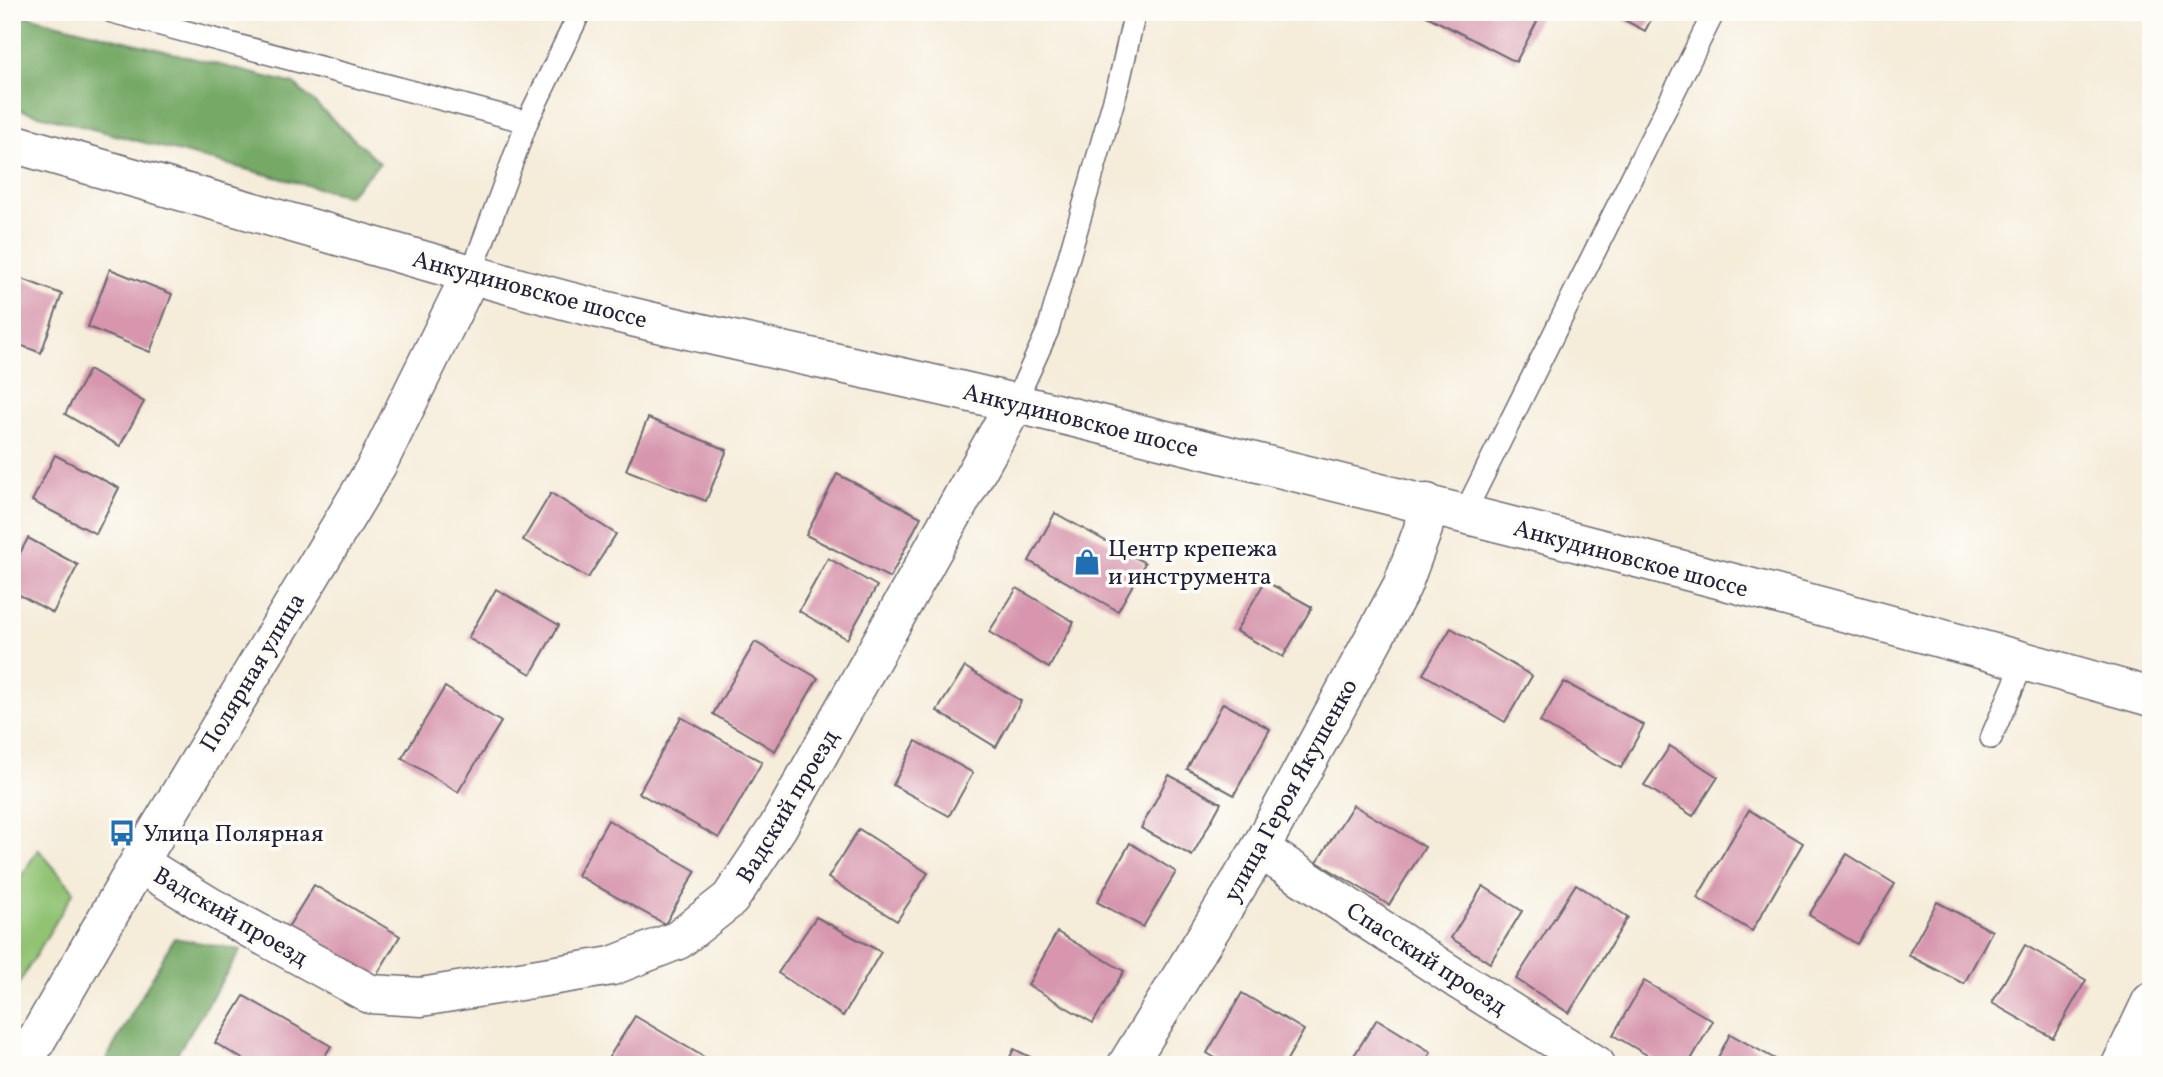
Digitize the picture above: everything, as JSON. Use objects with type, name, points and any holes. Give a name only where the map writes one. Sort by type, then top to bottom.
[{"type":"street","name":"Анкудиновское шоссе","points":[[12,143],[599,310],[1015,403],[1427,503],[2151,697]]},
{"type":"street","name":"Полярная улица","points":[[22,1065],[139,863],[377,465],[471,274]]},
{"type":"street","name":"Вадский проезд","points":[[139,863],[209,906],[370,994],[421,998],[612,966],[678,940],[730,899],[778,827],[1015,403]]},
{"type":"street","name":"улица Героя Якушенко","points":[[1127,1065],[1260,849],[1402,586],[1423,529],[1427,503]]},
{"type":"street","name":"Спасский проезд","points":[[1260,849],[1457,979],[1596,1065]]},
{"type":"street","points":[[2121,1065],[2151,1002]]},
{"type":"lane","points":[[112,12],[145,16],[527,122]]},
{"type":"lane","points":[[471,274],[527,122],[580,12]]},
{"type":"lane","points":[[1015,403],[1048,330],[1119,82],[1135,12]]},
{"type":"lane","points":[[1464,514],[1714,12]]},
{"type":"lane","points":[[1991,738],[2024,661]]},
{"type":"green space","points":[[12,12],[294,84],[380,163],[348,196],[12,108]]},
{"type":"green space","points":[[38,849],[74,891],[12,995],[12,892]]},
{"type":"green space","points":[[174,938],[241,950],[170,1065],[103,1065]]},
{"type":"building","points":[[1419,12],[1542,12],[1516,62]]},
{"type":"building","points":[[1609,12],[1655,12],[1645,31]]},
{"type":"building","points":[[110,269],[172,294],[150,352],[88,327]]},
{"type":"building","points":[[12,275],[62,294],[41,353],[12,342]]},
{"type":"building","points":[[89,370],[144,402],[120,446],[65,414]]},
{"type":"building","points":[[648,418],[727,450],[706,501],[626,470]]},
{"type":"building","points":[[55,455],[119,488],[96,534],[32,501]]},
{"type":"building","points":[[837,474],[921,517],[890,578],[806,535]]},
{"type":"building","points":[[551,493],[616,534],[588,578],[523,540]]},
{"type":"building","name":"Центр крепежа и инструмента","points":[[1055,513],[1145,563],[1118,611],[1029,561]]},
{"type":"building","points":[[28,538],[78,565],[53,613],[12,591],[12,568]]},
{"type":"building","points":[[828,558],[877,586],[847,639],[799,611]]},
{"type":"building","points":[[1265,581],[1312,607],[1283,657],[1236,631]]},
{"type":"building","points":[[1017,588],[1074,622],[1049,668],[989,632]]},
{"type":"building","points":[[496,589],[559,625],[531,674],[468,638]]},
{"type":"building","points":[[1451,628],[1532,676],[1505,722],[1423,674]]},
{"type":"building","points":[[755,642],[818,678],[775,751],[713,714]]},
{"type":"building","points":[[965,667],[1021,701],[996,747],[937,711]]},
{"type":"building","points":[[1564,682],[1644,725],[1621,768],[1540,722]]},
{"type":"building","points":[[445,687],[501,722],[458,792],[402,758]]},
{"type":"building","points":[[1223,703],[1270,729],[1234,795],[1187,769]]},
{"type":"building","points":[[681,717],[762,762],[719,838],[639,793]]},
{"type":"building","points":[[916,741],[973,773],[949,816],[893,785]]},
{"type":"building","points":[[1670,746],[1718,777],[1693,816],[1644,785]]},
{"type":"building","points":[[1169,775],[1221,803],[1192,856],[1141,828]]},
{"type":"building","points":[[1353,805],[1425,847],[1389,905],[1317,862]]},
{"type":"building","points":[[1749,810],[1803,843],[1752,931],[1697,898]]},
{"type":"building","points":[[608,820],[696,871],[665,924],[577,875]]},
{"type":"building","points":[[859,829],[928,873],[897,921],[828,878]]},
{"type":"building","points":[[1130,843],[1176,872],[1143,927],[1097,902]]},
{"type":"building","points":[[1847,854],[1895,884],[1857,944],[1809,915]]},
{"type":"building","points":[[1576,884],[1628,917],[1569,1013],[1516,979]]},
{"type":"building","points":[[314,885],[400,936],[372,983],[285,932]]},
{"type":"building","points":[[1483,886],[1522,911],[1490,963],[1451,938]]},
{"type":"building","points":[[1937,902],[1992,931],[1964,984],[1908,955]]},
{"type":"building","points":[[816,917],[881,952],[843,1016],[778,973]]},
{"type":"building","points":[[1057,932],[1124,971],[1093,1023],[1028,985]]},
{"type":"building","points":[[2025,945],[2086,980],[2053,1038],[1992,1003]]},
{"type":"building","points":[[1644,981],[1713,1021],[1688,1065],[1664,1065],[1613,1035]]},
{"type":"building","points":[[1242,993],[1304,1030],[1284,1065],[1227,1065],[1207,1053]]},
{"type":"building","points":[[244,996],[331,1046],[319,1065],[253,1065],[215,1043]]},
{"type":"building","points":[[635,1016],[709,1060],[706,1065],[604,1065]]},
{"type":"building","points":[[1377,1019],[1431,1052],[1424,1065],[1348,1065]]},
{"type":"building","points":[[1730,1034],[1786,1065],[1714,1065]]},
{"type":"building","points":[[1014,1049],[1046,1065],[1006,1065]]},
{"type":"place","name":"Центр крепежа и инструмента","points":[[1087,562]]},
{"type":"place","name":"Улица Полярная","points":[[122,833]]}]
